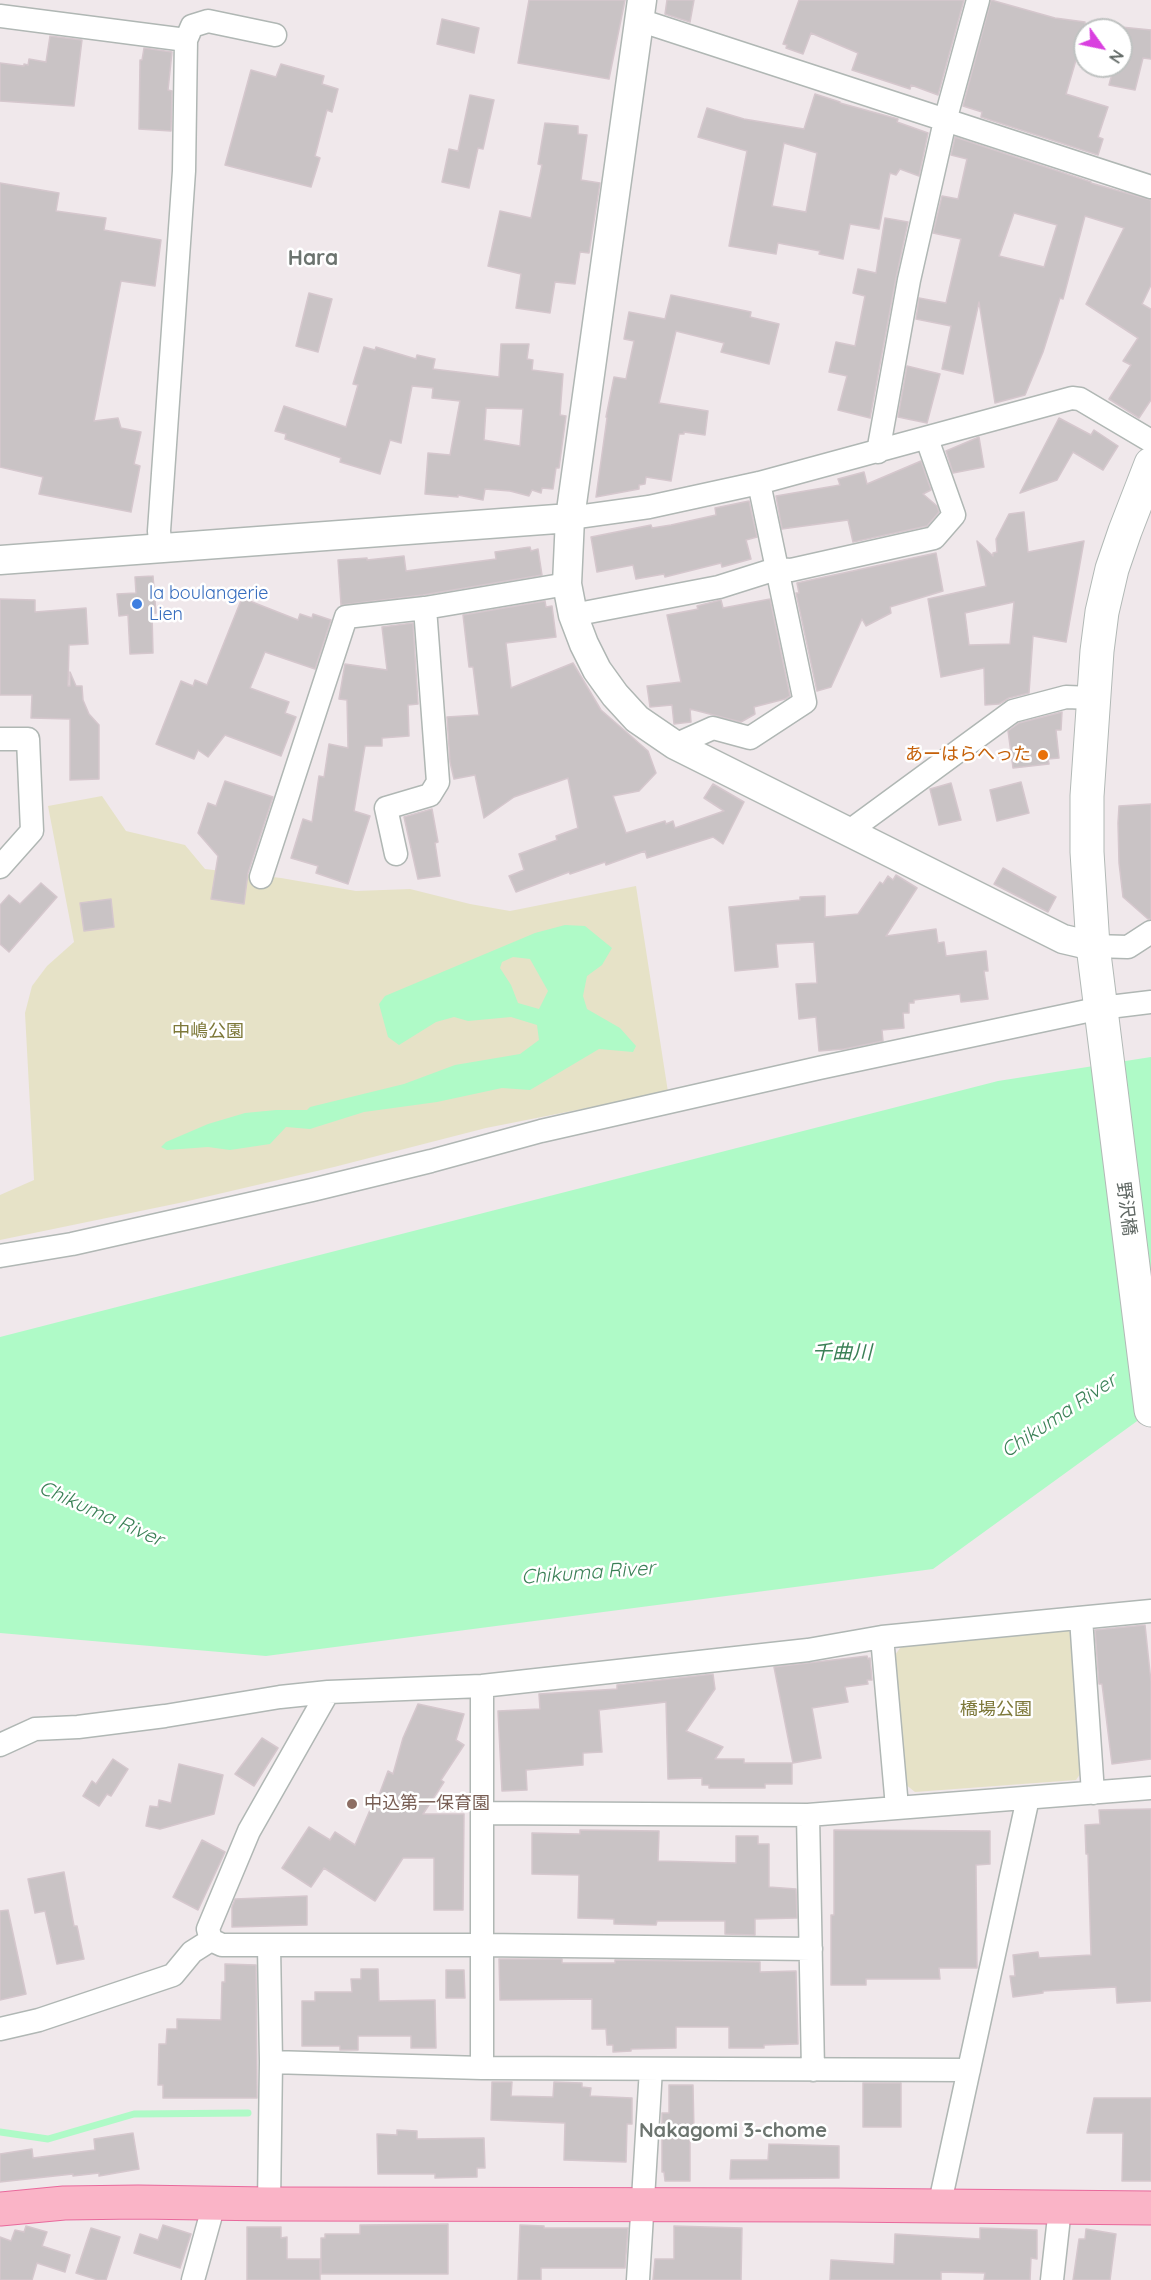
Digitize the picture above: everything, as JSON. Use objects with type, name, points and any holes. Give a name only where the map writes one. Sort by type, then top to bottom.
[{"type":"main road","name":"野沢橋","points":[[1151,464],[1112,569],[1102,612],[1093,698],[1086,807],[1086,852],[1093,946],[1151,1410]]},
{"type":"main road","points":[[0,2209],[64,2203],[1151,2208]]},
{"type":"street","points":[[878,452],[909,280],[945,121],[978,0]]},
{"type":"street","points":[[1151,187],[945,121],[641,10],[582,420],[570,518],[567,584],[573,615],[592,661],[615,695],[637,719],[675,745],[1063,939],[1093,946],[1128,947],[1151,932]]},
{"type":"street","points":[[0,16],[186,40]]},
{"type":"street","points":[[161,550],[159,531],[184,171],[186,40],[192,26],[208,21],[275,35]]},
{"type":"street","points":[[0,560],[161,550],[570,518],[649,507],[759,483],[1072,398],[1080,399],[1151,441]]},
{"type":"street","points":[[573,615],[719,587],[776,568],[790,570],[934,538],[954,515],[927,439]]},
{"type":"street","points":[[675,745],[712,728],[750,738],[805,702],[759,483]]},
{"type":"street","points":[[261,877],[346,617],[425,608],[567,584]]},
{"type":"street","points":[[396,854],[386,808],[430,795],[438,782],[425,608]]},
{"type":"street","points":[[848,832],[1013,711],[1066,697],[1093,698]]},
{"type":"street","points":[[0,739],[28,739],[32,831],[0,867]]},
{"type":"street","points":[[0,1256],[72,1244],[312,1190],[541,1131],[807,1070],[1101,1008],[1151,1002]]},
{"type":"street","points":[[0,1745],[35,1729],[104,1724],[280,1697],[328,1692],[482,1686],[808,1650],[882,1637],[1151,1611]]},
{"type":"street","points":[[1081,1618],[1093,1793]]},
{"type":"street","points":[[882,1637],[897,1807]]},
{"type":"street","points":[[482,1686],[482,2068]]},
{"type":"street","points":[[210,1940],[208,1929],[249,1831],[328,1692]]},
{"type":"street","points":[[482,1813],[808,1815],[1151,1788]]},
{"type":"street","points":[[939,2207],[1028,1798]]},
{"type":"street","points":[[808,1815],[813,2070]]},
{"type":"street","points":[[210,1940],[222,1945],[269,1946],[482,1945],[811,1949]]},
{"type":"street","points":[[0,2029],[39,2020],[173,1976],[192,1952],[210,1940]]},
{"type":"street","points":[[269,1946],[271,2062],[269,2204]]},
{"type":"street","points":[[271,2062],[482,2068],[969,2070]]},
{"type":"street","points":[[638,2280],[651,2069]]},
{"type":"street","points":[[193,2280],[214,2204]]},
{"type":"street","points":[[1052,2280],[1060,2208]]},
{"type":"green space","name":"中嶋公園","points":[[102,796],[126,831],[185,845],[205,869],[281,878],[356,891],[410,889],[510,911],[636,886],[668,1092],[486,1128],[184,1202],[0,1240],[0,1195],[34,1180],[25,1013],[32,986],[47,966],[74,942],[48,806]]},
{"type":"green space","name":"橋場公園","points":[[1064,1626],[1076,1639],[1083,1770],[1076,1780],[915,1792],[905,1784],[892,1659],[903,1644]]},
{"type":"water","points":[[565,925],[585,926],[612,948],[602,965],[587,976],[583,996],[587,1009],[620,1028],[636,1046],[633,1052],[599,1049],[530,1090],[502,1088],[437,1102],[364,1112],[310,1129],[286,1127],[270,1144],[230,1150],[208,1147],[167,1150],[161,1147],[166,1142],[208,1124],[245,1113],[307,1110],[310,1107],[404,1084],[455,1065],[520,1054],[539,1040],[537,1025],[511,1017],[468,1021],[454,1017],[436,1022],[399,1045],[388,1037],[379,1004],[385,996],[535,933]],"holes":[[[513,957],[530,959],[548,991],[539,1009],[518,1003],[511,985],[500,968],[502,962]]]},
{"type":"water","name":"千曲川","points":[[1151,1057],[1151,1411],[933,1569],[266,1656],[0,1633],[0,1337],[998,1081]]},
{"type":"building","points":[[529,0],[625,0],[609,79],[518,63]]},
{"type":"building","points":[[667,0],[694,0],[690,22],[665,14]]},
{"type":"building","points":[[799,0],[964,0],[938,95],[911,85],[910,89],[852,70],[858,53],[811,33],[803,54],[786,48],[787,45],[783,44]]},
{"type":"building","points":[[991,0],[1055,18],[1073,20],[1073,70],[1066,94],[1108,107],[1098,137],[1103,139],[1098,155],[981,117],[982,112],[963,106]]},
{"type":"building","points":[[442,19],[479,28],[474,53],[437,44]]},
{"type":"building","points":[[1133,28],[1151,30],[1151,59],[1143,58],[1135,90],[1109,85],[1111,78],[1133,78]]},
{"type":"building","points":[[50,36],[82,40],[74,106],[0,101],[0,63],[24,66],[24,64],[28,65],[29,59],[46,62]]},
{"type":"building","points":[[144,48],[172,52],[168,90],[172,91],[171,131],[139,129],[140,60],[142,60]]},
{"type":"building","points":[[281,64],[324,76],[322,84],[338,89],[332,112],[327,110],[315,156],[320,158],[311,187],[225,165],[251,70],[276,77]]},
{"type":"building","points":[[815,94],[898,119],[897,122],[928,133],[919,176],[900,169],[896,175],[890,173],[879,229],[850,224],[843,259],[819,254],[820,251],[778,243],[776,254],[729,246],[747,151],[698,137],[707,108],[744,119],[804,129]],"holes":[[[784,143],[817,153],[806,212],[772,206]]]},
{"type":"building","points":[[470,95],[494,100],[483,149],[478,148],[469,188],[442,182],[449,149],[458,151]]},
{"type":"building","points":[[545,123],[578,126],[578,134],[587,135],[581,180],[600,183],[589,253],[580,252],[575,284],[555,282],[550,313],[516,308],[521,274],[488,266],[500,211],[531,218],[542,165],[538,164]]},
{"type":"building","points":[[955,137],[1091,183],[1151,200],[1151,285],[1142,304],[1151,309],[1151,400],[1139,418],[1109,399],[1131,365],[1123,361],[1138,338],[1086,304],[1124,228],[1085,216],[1063,299],[1060,298],[1043,352],[1025,395],[995,403],[979,302],[963,374],[942,369],[951,326],[916,319],[919,298],[946,303],[961,239],[933,233],[942,196],[958,199],[967,159],[951,155]],"holes":[[[1014,213],[1057,225],[1044,267],[999,256]]]},
{"type":"building","points":[[0,183],[59,193],[56,211],[106,218],[104,230],[161,240],[155,286],[121,281],[94,421],[118,418],[121,428],[141,432],[134,464],[140,466],[131,512],[39,494],[43,477],[0,467]]},
{"type":"building","points":[[885,218],[908,222],[870,418],[838,410],[847,376],[829,372],[836,342],[855,346],[865,296],[853,293],[858,269],[876,273]]},
{"type":"building","points":[[309,293],[332,299],[318,352],[296,346]]},
{"type":"building","points":[[671,295],[751,312],[750,317],[779,324],[769,364],[721,352],[724,343],[676,331],[659,403],[708,411],[705,435],[684,432],[684,434],[679,434],[671,481],[646,477],[645,484],[639,485],[639,489],[596,497],[606,417],[614,377],[626,379],[634,341],[624,339],[629,312],[665,319]]},
{"type":"building","points":[[501,344],[529,344],[527,359],[533,360],[532,370],[563,374],[560,415],[566,416],[559,468],[556,468],[553,489],[542,488],[541,493],[532,490],[529,496],[510,491],[485,489],[483,500],[458,495],[458,497],[425,494],[428,453],[450,455],[460,401],[432,398],[433,388],[412,386],[401,443],[390,440],[380,474],[340,462],[341,458],[285,439],[286,434],[275,431],[284,406],[346,427],[358,385],[353,384],[364,347],[375,350],[376,347],[416,359],[417,355],[435,359],[433,369],[499,377]],"holes":[[[486,408],[523,409],[520,446],[484,440]]]},
{"type":"building","points":[[907,366],[940,374],[927,423],[898,417]]},
{"type":"building","points":[[1059,418],[1091,435],[1094,430],[1118,446],[1103,470],[1073,452],[1057,480],[1020,493]]},
{"type":"building","points":[[979,437],[984,467],[953,473],[946,451]]},
{"type":"building","points":[[921,461],[931,490],[923,494],[937,506],[939,512],[927,526],[853,542],[848,520],[782,529],[776,496],[840,485],[838,479],[864,472],[867,484]]},
{"type":"building","points":[[749,501],[757,537],[746,540],[751,559],[722,567],[721,563],[665,577],[664,574],[636,579],[633,565],[597,572],[591,537],[651,525],[652,528],[671,525],[716,515],[715,508]]},
{"type":"building","points":[[1024,512],[1028,552],[1084,541],[1066,642],[1033,636],[1029,693],[1009,698],[999,704],[985,705],[984,668],[941,677],[928,599],[986,586],[977,541],[993,556],[993,553],[997,552],[996,539],[1009,514]],"holes":[[[1014,602],[1010,644],[969,645],[965,613]]]},
{"type":"building","points":[[530,547],[531,551],[538,549],[542,575],[423,595],[341,605],[338,560],[404,556],[406,571],[496,559],[495,552]]},
{"type":"building","points":[[936,553],[943,591],[890,607],[891,613],[866,626],[862,619],[831,687],[817,691],[796,593],[799,593],[797,583]]},
{"type":"building","points":[[153,576],[156,613],[152,614],[153,653],[130,654],[128,615],[119,616],[117,594],[136,593],[135,577]]},
{"type":"building","points":[[242,598],[298,620],[300,614],[312,618],[313,614],[331,620],[315,669],[265,652],[250,688],[289,702],[285,713],[296,717],[281,756],[225,735],[208,757],[198,750],[194,759],[156,744],[181,681],[193,686],[195,680],[207,685]]},
{"type":"building","points":[[0,599],[35,600],[35,612],[86,608],[88,644],[69,645],[68,686],[70,686],[70,672],[76,686],[82,686],[83,700],[89,714],[99,725],[99,779],[70,780],[70,719],[31,718],[32,695],[0,695]]},
{"type":"building","points":[[770,599],[790,696],[754,707],[755,714],[741,722],[690,709],[691,722],[674,724],[672,705],[650,707],[647,686],[681,682],[667,615],[698,609],[697,606],[721,600],[723,608]]},
{"type":"building","points":[[545,601],[546,607],[552,606],[556,637],[506,643],[511,688],[573,663],[601,710],[648,751],[656,773],[639,791],[613,796],[626,833],[665,821],[666,824],[673,821],[675,828],[724,811],[704,798],[713,784],[744,802],[723,844],[713,837],[647,858],[645,851],[606,865],[605,862],[570,874],[569,872],[516,892],[509,876],[524,870],[519,854],[557,840],[556,836],[578,828],[568,778],[514,797],[484,818],[475,775],[454,779],[450,762],[447,717],[479,715],[473,667],[469,667],[463,615]]},
{"type":"building","points":[[413,623],[418,704],[408,705],[409,736],[382,738],[382,746],[365,746],[354,811],[370,816],[348,884],[316,873],[318,866],[291,858],[303,819],[312,822],[319,776],[324,777],[329,744],[348,748],[347,700],[339,699],[345,664],[387,670],[382,627]]},
{"type":"building","points":[[1062,712],[1061,730],[1056,730],[1059,758],[1048,759],[1049,764],[1013,768],[1008,731],[1019,723]]},
{"type":"building","points":[[225,781],[273,797],[248,873],[244,904],[211,899],[218,856],[198,833],[208,803],[216,806]]},
{"type":"building","points":[[1021,782],[1029,813],[997,821],[990,790]]},
{"type":"building","points":[[951,783],[961,820],[939,825],[930,789]]},
{"type":"building","points":[[1151,804],[1151,919],[1148,919],[1123,897],[1118,823],[1119,806]]},
{"type":"building","points":[[432,809],[438,842],[435,843],[440,876],[418,879],[404,817]]},
{"type":"building","points":[[1003,868],[1056,897],[1048,912],[994,884]]},
{"type":"building","points":[[896,875],[917,888],[886,936],[936,929],[938,943],[944,942],[946,956],[986,951],[988,971],[984,971],[988,999],[961,1002],[960,994],[914,1000],[914,1003],[909,1003],[909,1013],[903,1013],[904,1028],[882,1030],[883,1041],[844,1049],[819,1051],[816,1017],[799,1019],[796,984],[817,983],[814,942],[776,944],[778,967],[735,971],[729,907],[800,900],[800,897],[825,896],[825,917],[858,914],[880,882],[883,884],[888,876],[893,880]]},
{"type":"building","points":[[41,883],[57,897],[9,952],[0,944],[0,905],[9,895],[20,904]]},
{"type":"building","points":[[111,899],[114,927],[84,931],[80,903]]},
{"type":"building","points":[[1145,1625],[1151,1682],[1151,1759],[1112,1764],[1102,1684],[1099,1684],[1095,1630]]},
{"type":"building","points":[[867,1656],[868,1659],[870,1658],[872,1680],[867,1680],[868,1684],[845,1687],[848,1702],[812,1708],[821,1758],[793,1763],[774,1667]]},
{"type":"building","points":[[713,1674],[715,1689],[686,1731],[723,1747],[715,1759],[744,1759],[744,1763],[792,1763],[792,1784],[765,1784],[765,1788],[709,1788],[709,1785],[702,1785],[702,1778],[668,1779],[666,1702],[599,1710],[602,1752],[583,1753],[583,1765],[526,1770],[527,1790],[502,1791],[498,1711],[540,1709],[539,1694],[617,1689],[617,1685]]},
{"type":"building","points":[[418,1704],[464,1714],[456,1740],[464,1745],[441,1780],[444,1782],[423,1814],[464,1814],[463,1910],[434,1910],[434,1858],[403,1858],[375,1901],[324,1868],[311,1887],[282,1868],[309,1827],[330,1840],[335,1832],[355,1845],[370,1810],[373,1811],[388,1771],[393,1774],[403,1738]]},
{"type":"building","points":[[262,1738],[278,1748],[254,1786],[235,1774]]},
{"type":"building","points":[[113,1759],[128,1769],[111,1796],[107,1794],[99,1806],[83,1796],[92,1781],[96,1784]]},
{"type":"building","points":[[179,1764],[223,1775],[214,1814],[160,1829],[146,1826],[150,1806],[158,1807],[159,1800],[171,1803]]},
{"type":"building","points":[[1151,1809],[1151,2001],[1117,2003],[1116,1987],[1043,1991],[1043,1993],[1013,1997],[1010,1976],[1015,1976],[1013,1955],[1038,1952],[1039,1958],[1091,1955],[1085,1825],[1100,1824],[1099,1810]]},
{"type":"building","points":[[580,1830],[659,1831],[658,1861],[736,1863],[736,1836],[758,1836],[758,1844],[769,1844],[769,1887],[796,1889],[797,1918],[755,1919],[755,1935],[725,1934],[725,1921],[657,1921],[656,1925],[614,1924],[614,1919],[578,1918],[579,1875],[532,1874],[532,1833],[580,1834]]},
{"type":"building","points":[[834,1830],[990,1831],[990,1864],[976,1865],[977,1968],[939,1968],[940,1979],[866,1979],[866,1985],[831,1985]]},
{"type":"building","points":[[202,1840],[225,1852],[198,1910],[173,1897]]},
{"type":"building","points":[[64,1872],[74,1926],[77,1926],[84,1959],[57,1964],[45,1911],[35,1913],[28,1879]]},
{"type":"building","points":[[307,1896],[307,1925],[232,1927],[232,1907],[235,1899]]},
{"type":"building","points":[[8,1910],[26,1994],[0,2000],[0,1911]]},
{"type":"building","points":[[499,1959],[562,1959],[562,1963],[615,1963],[615,1960],[760,1962],[760,1972],[796,1971],[798,2044],[764,2045],[764,2048],[729,2048],[729,2027],[676,2027],[676,2048],[631,2049],[631,2051],[613,2052],[613,2045],[607,2045],[606,2029],[592,2029],[592,1999],[500,2000]]},
{"type":"building","points":[[225,1964],[256,1965],[257,2098],[163,2098],[163,2085],[158,2085],[159,2044],[166,2044],[167,2029],[177,2029],[177,2019],[221,2020]]},
{"type":"building","points":[[361,1969],[378,1969],[379,2001],[435,2000],[436,2048],[411,2048],[411,2036],[358,2036],[358,2050],[340,2050],[340,2046],[302,2046],[302,2001],[315,2001],[315,1992],[352,1992],[351,1979],[361,1979]]},
{"type":"building","points":[[446,1970],[464,1970],[465,1998],[446,1998]]},
{"type":"building","points":[[492,2082],[512,2082],[511,2096],[553,2097],[554,2082],[582,2083],[582,2087],[591,2088],[590,2096],[632,2098],[632,2124],[627,2124],[626,2162],[564,2160],[565,2123],[491,2120]]},
{"type":"building","points":[[863,2083],[901,2083],[901,2127],[863,2127]]},
{"type":"building","points":[[669,2085],[693,2085],[694,2132],[690,2132],[690,2181],[665,2181],[664,2172],[662,2172],[662,2113],[669,2113]]},
{"type":"building","points":[[1094,2098],[1151,2098],[1151,2181],[1122,2181],[1123,2133],[1087,2133]]},
{"type":"building","points":[[397,2130],[417,2131],[417,2139],[484,2138],[485,2168],[477,2168],[477,2177],[435,2178],[435,2174],[378,2174],[377,2134],[397,2135]]},
{"type":"building","points":[[133,2133],[139,2169],[99,2176],[99,2173],[73,2176],[73,2174],[0,2182],[0,2154],[32,2149],[33,2158],[95,2150],[94,2139]]},
{"type":"building","points":[[769,2144],[839,2146],[839,2178],[730,2179],[731,2160],[768,2160]]},
{"type":"building","points":[[448,2224],[448,2274],[321,2274],[321,2238],[325,2238],[325,2234],[360,2234],[360,2225]]},
{"type":"building","points":[[163,2225],[191,2234],[180,2268],[134,2253],[140,2234],[158,2240]]},
{"type":"building","points":[[520,2225],[544,2226],[544,2228],[628,2228],[625,2268],[541,2268],[541,2280],[518,2280]]},
{"type":"building","points":[[26,2226],[47,2232],[42,2246],[70,2255],[65,2272],[37,2263],[32,2280],[0,2280],[0,2237],[11,2241],[15,2230],[24,2232]]},
{"type":"building","points":[[674,2226],[742,2228],[741,2280],[653,2280],[655,2259],[674,2259]]},
{"type":"building","points":[[247,2227],[281,2227],[281,2238],[287,2237],[287,2259],[320,2259],[320,2280],[247,2280]]},
{"type":"building","points":[[91,2228],[120,2237],[106,2280],[98,2280],[76,2273]]},
{"type":"building","points":[[980,2228],[1037,2230],[1037,2259],[1031,2258],[1030,2280],[984,2280],[985,2273],[941,2272],[941,2280],[830,2280],[831,2260],[894,2264],[895,2234],[980,2239]]},
{"type":"building","points":[[1086,2229],[1116,2234],[1110,2280],[1073,2280],[1079,2239],[1085,2239]]},
{"type":"waterway","points":[[0,2132],[48,2139],[134,2114],[248,2113]]},
{"type":"place","name":"la boulangerie Lien","points":[[137,604]]},
{"type":"place","name":"あーはらへった","points":[[1043,755]]},
{"type":"place","name":"中込第一保育園","points":[[352,1804]]},
{"type":"district","name":"Hara","points":[[313,259]]},
{"type":"district","name":"Nakagomi 3-chome","points":[[733,2131]]},
{"type":"water label","name":"Chikuma River","points":[[1059,1416]]},
{"type":"water label","name":"Chikuma River","points":[[101,1514]]},
{"type":"water label","name":"Chikuma River","points":[[588,1573]]}]
